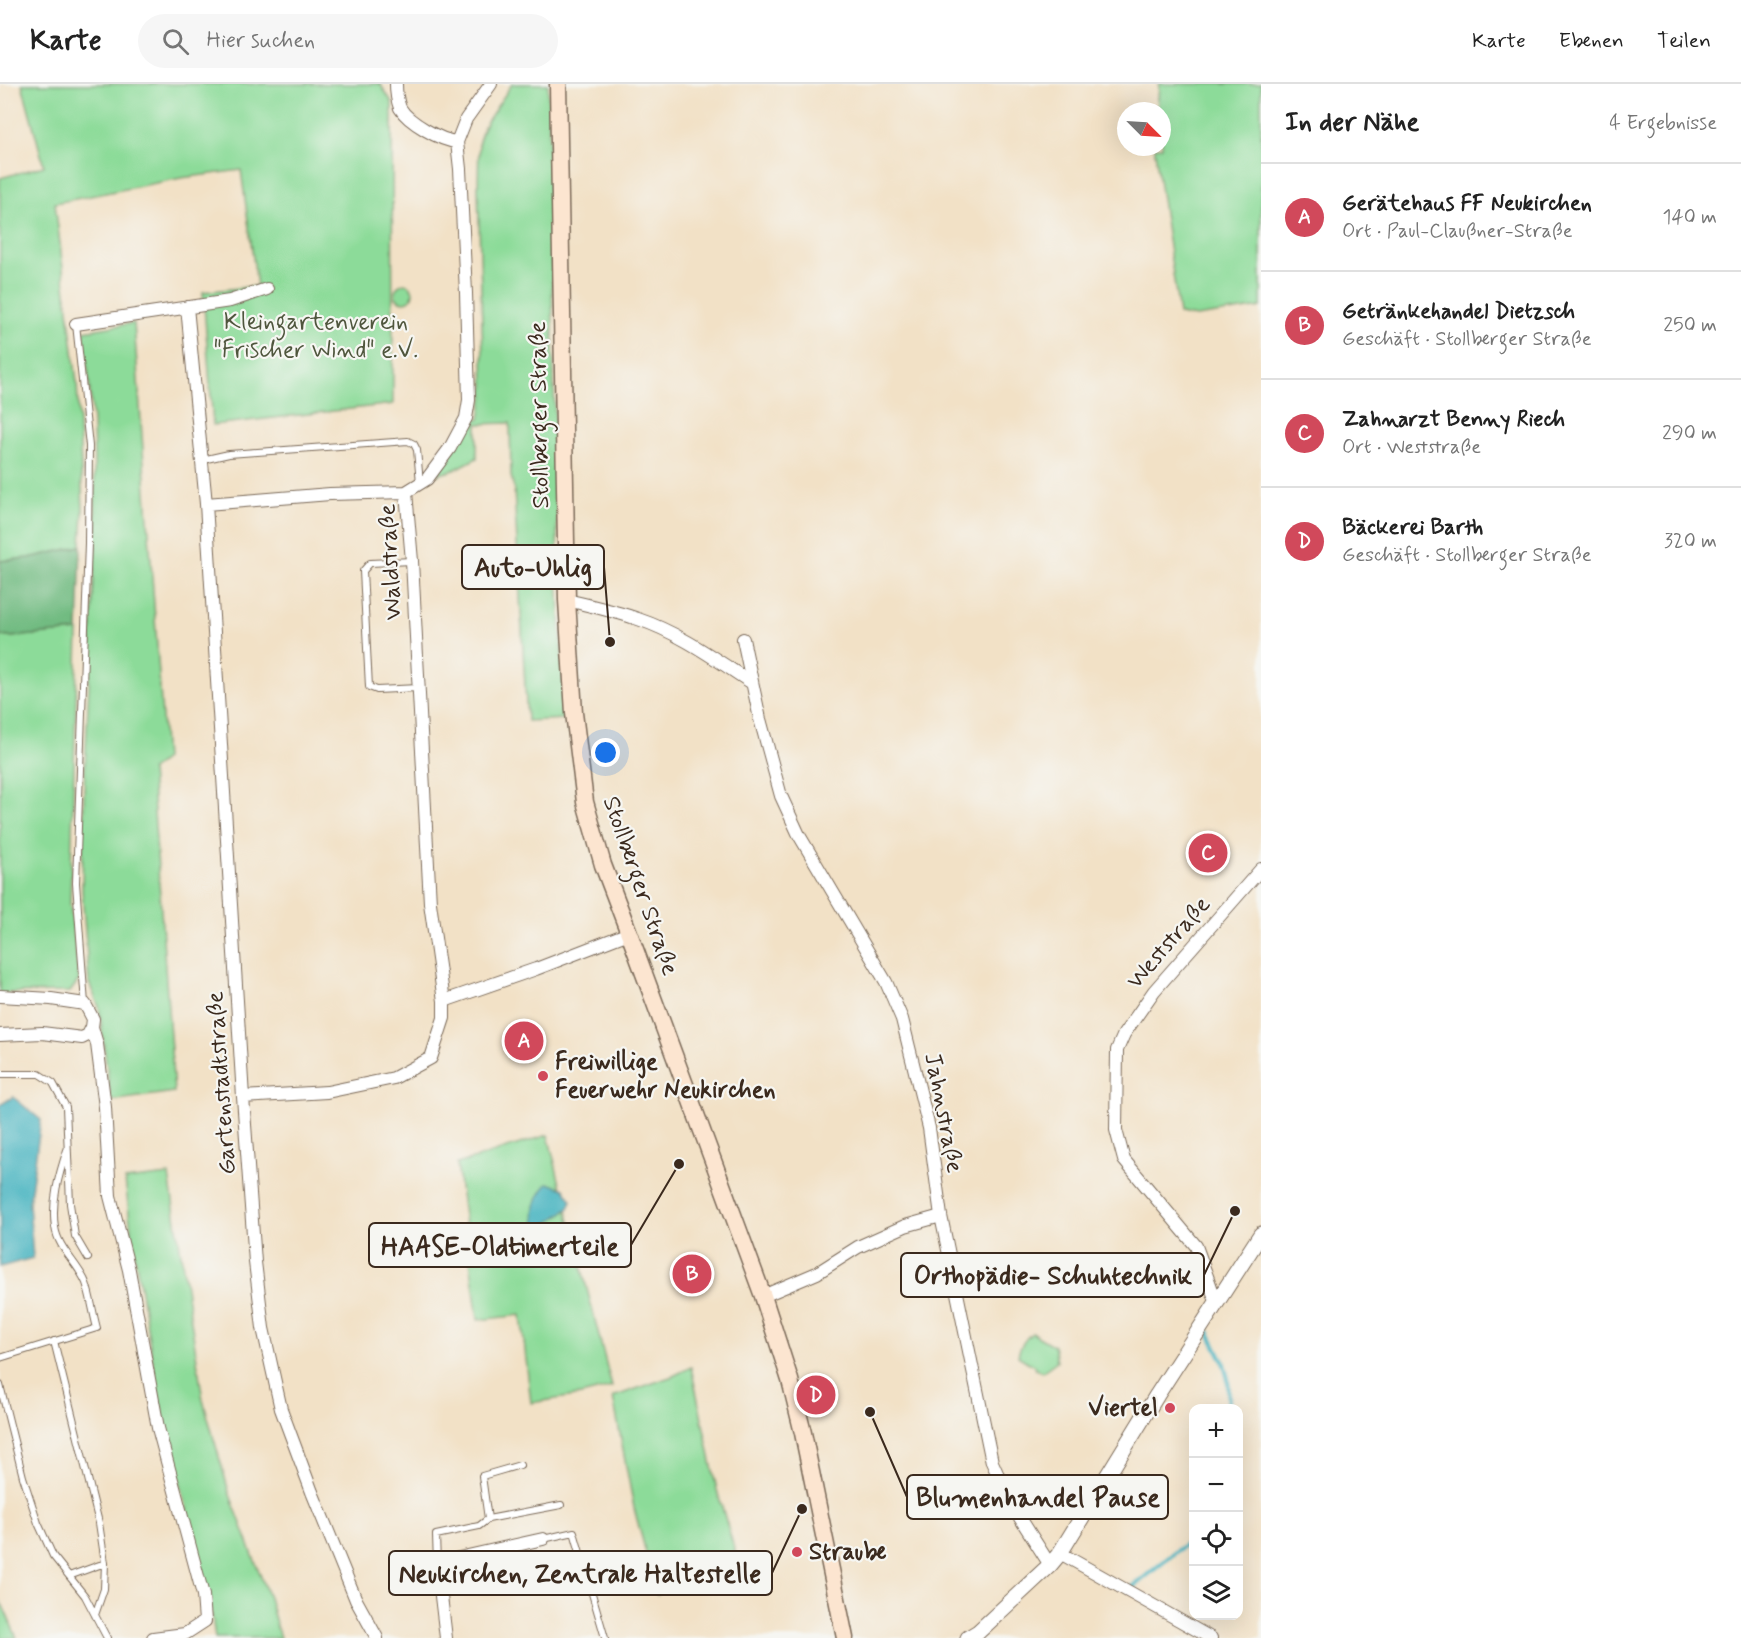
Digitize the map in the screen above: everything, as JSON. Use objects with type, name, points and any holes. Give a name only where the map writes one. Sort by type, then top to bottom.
[{"type":"main road","name":"Stollberger Straße","points":[[558,84],[567,600],[574,713],[585,802],[603,865],[763,1296],[790,1380],[845,1638]]},
{"type":"street","points":[[396,84],[398,101],[406,114],[425,129],[450,142],[457,142]]},
{"type":"street","name":"Waldstraße","points":[[243,1097],[327,1092],[394,1078],[431,1058],[444,1018],[444,1001],[430,903],[412,561],[406,492],[428,479],[450,448],[466,418],[469,400],[466,282],[457,142],[466,119],[491,84]]},
{"type":"street","points":[[76,324],[230,301],[267,289]]},
{"type":"street","name":"Gartenstadtstraße","points":[[187,307],[206,504],[243,1097],[263,1328],[281,1409],[356,1600],[377,1638]]},
{"type":"street","points":[[206,504],[348,493],[406,492]]},
{"type":"street","points":[[567,600],[639,619],[669,632],[692,644],[752,683]]},
{"type":"street","name":"Jahnstraße","points":[[743,639],[781,796],[799,835],[886,982],[902,1019],[929,1128],[941,1216],[992,1462],[1010,1502],[1050,1565]]},
{"type":"street","name":"Weststraße","points":[[1216,1301],[1196,1246],[1125,1160],[1116,1130],[1116,1050],[1133,1020],[1154,992],[1261,869]]},
{"type":"street","points":[[444,1001],[630,933]]},
{"type":"street","points":[[0,996],[51,999],[85,1005],[93,1019],[88,1035],[82,1038],[42,1033],[0,1035]]},
{"type":"street","points":[[92,1027],[97,1044],[105,1107],[110,1196],[129,1270],[158,1428],[203,1595],[205,1621],[185,1634],[153,1638]]},
{"type":"street","points":[[763,1296],[817,1273],[858,1247],[905,1226],[941,1216]]},
{"type":"street","points":[[968,1638],[978,1632],[1050,1565],[1060,1552],[1216,1301],[1261,1234]]},
{"type":"street","points":[[446,1638],[437,1563],[543,1539]]},
{"type":"street","points":[[1060,1552],[1210,1638]]},
{"type":"lane","points":[[76,324],[89,446],[88,543],[76,883],[85,1005]]},
{"type":"lane","points":[[202,460],[230,454],[408,441],[414,444],[417,450],[420,484]]},
{"type":"lane","points":[[412,561],[370,563],[363,571],[369,687],[377,690],[418,688]]},
{"type":"lane","points":[[0,1074],[39,1074],[53,1083],[66,1107],[70,1204],[75,1236],[88,1258]]},
{"type":"lane","points":[[0,1358],[97,1328],[86,1284],[61,1245],[55,1228],[55,1203],[67,1150]]},
{"type":"lane","points":[[54,1341],[99,1523],[105,1563],[104,1588],[95,1615]]},
{"type":"lane","points":[[0,1385],[23,1477],[38,1523],[53,1556],[85,1596],[106,1638]]},
{"type":"lane","points":[[488,1519],[482,1476],[520,1465]]},
{"type":"lane","points":[[437,1563],[436,1535],[479,1526],[488,1519],[561,1505]]},
{"type":"lane","points":[[543,1539],[574,1532],[606,1638]]},
{"type":"lane","points":[[69,1576],[105,1563]]},
{"type":"green space","name":"Kleingartenverein \"Frischer Wind\" e.V.","points":[[22,84],[380,84],[392,102],[393,404],[213,425],[203,292],[257,286],[241,170],[181,178],[55,203],[77,383],[83,511],[81,546],[29,558],[0,561],[0,178],[44,166]]},
{"type":"green space","points":[[512,84],[548,84],[558,575],[565,719],[527,721],[514,489],[511,476],[510,423],[477,424],[477,458],[454,470],[437,475],[471,418],[480,419],[484,392],[478,188],[479,141],[484,126]]},
{"type":"green space","points":[[1159,84],[1261,84],[1261,307],[1196,317],[1179,314],[1156,156],[1171,156],[1171,102],[1158,102]]},
{"type":"green space","points":[[404,284],[410,287],[413,293],[410,299],[404,302],[398,299],[395,293],[398,287]]},
{"type":"green space","points":[[134,323],[165,759],[151,770],[174,1092],[111,1101],[99,1007],[89,983],[82,891],[84,789],[96,537],[93,421],[84,331]]},
{"type":"green space","points":[[81,546],[78,631],[0,636],[0,561],[29,558]]},
{"type":"green space","points":[[78,631],[70,903],[79,980],[70,992],[0,993],[0,636]]},
{"type":"green space","points":[[548,1135],[561,1188],[548,1183],[543,1226],[567,1210],[612,1387],[581,1395],[531,1403],[521,1315],[478,1320],[457,1164]]},
{"type":"green space","points":[[169,1175],[203,1400],[229,1492],[269,1598],[280,1638],[215,1638],[210,1602],[159,1397],[132,1239],[125,1180]]},
{"type":"green space","points":[[1032,1333],[1054,1346],[1057,1361],[1042,1372],[1018,1356],[1023,1343]]},
{"type":"green space","points":[[691,1367],[717,1490],[739,1565],[657,1594],[634,1508],[613,1397],[673,1376]]},
{"type":"green space","points":[[0,1599],[17,1638],[0,1638]]},
{"type":"water","points":[[13,1097],[41,1120],[29,1204],[33,1258],[0,1267],[0,1105]]},
{"type":"water","points":[[548,1183],[564,1189],[572,1200],[569,1208],[543,1226],[536,1225],[534,1213],[536,1202]]},
{"type":"waterway","points":[[1208,1331],[1223,1361],[1228,1379],[1229,1404]]},
{"type":"waterway","points":[[1129,1590],[1189,1541]]},
{"type":"place","name":"Auto-Uhlig","points":[[610,642]]},
{"type":"place","name":"Zahnarzt Benny Riech","points":[[1208,853]]},
{"type":"place","name":"Gerätehaus FF Neukirchen","points":[[524,1041]]},
{"type":"place","name":"Freiwillige Feuerwehr Neukirchen","points":[[543,1076]]},
{"type":"place","name":"HAASE-Oldtimerteile","points":[[679,1164]]},
{"type":"place","name":"Orthopädie- Schuhtechnik","points":[[1235,1211]]},
{"type":"place","name":"Getränkehandel Dietzsch","points":[[692,1274]]},
{"type":"place","name":"Bäckerei Barth","points":[[816,1395]]},
{"type":"place","name":"Viertel","points":[[1170,1408]]},
{"type":"place","name":"Blumenhandel Pause","points":[[870,1412]]},
{"type":"place","name":"Neukirchen, Zentrale Haltestelle","points":[[802,1509]]},
{"type":"place","name":"Straube","points":[[797,1552]]}]
